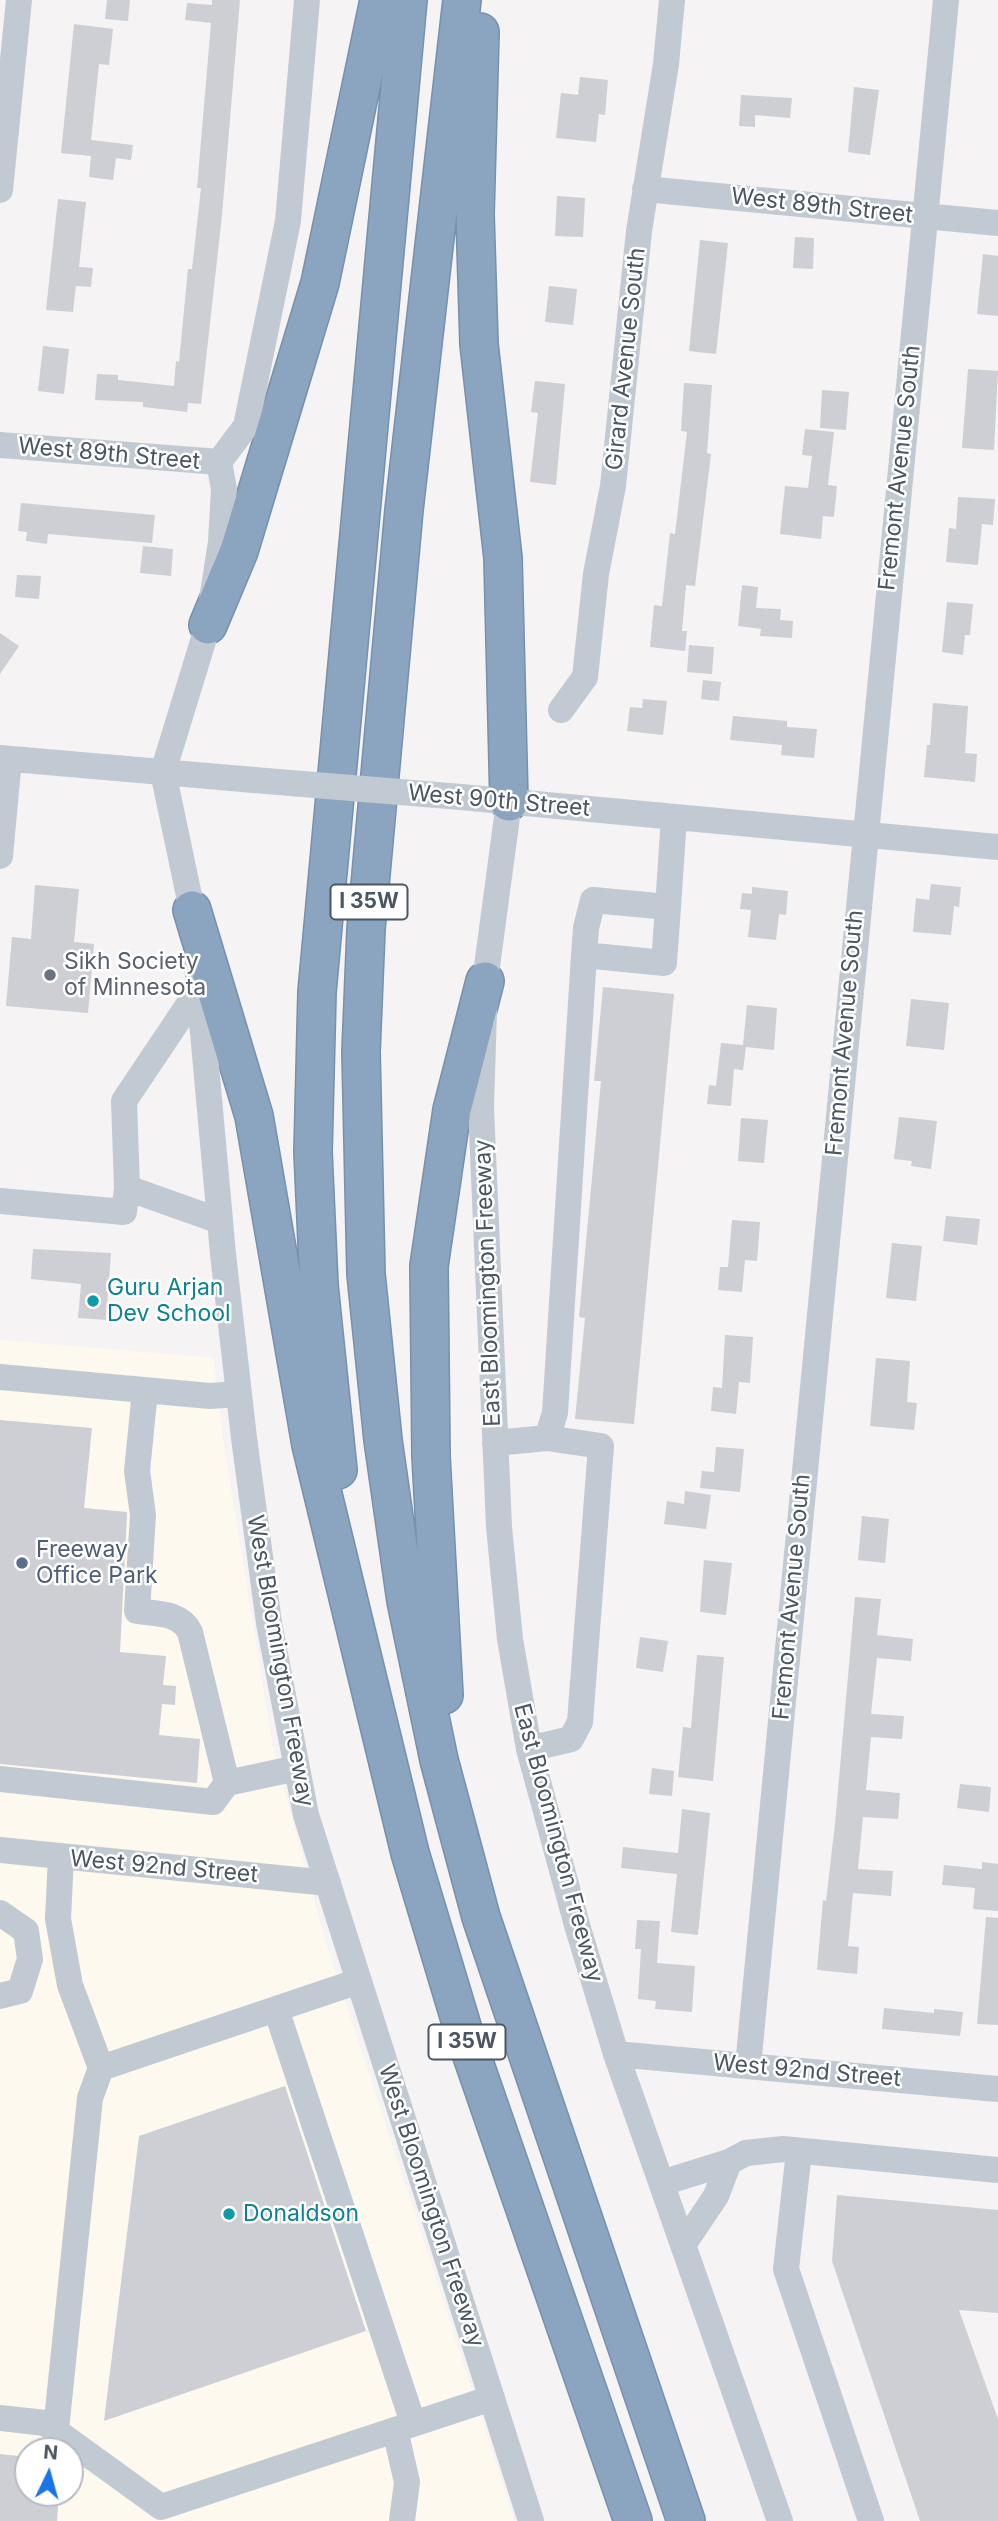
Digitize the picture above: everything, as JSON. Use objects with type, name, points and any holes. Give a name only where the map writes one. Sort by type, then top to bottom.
[{"type":"highway","points":[[208,625],[239,551],[320,283],[379,0]]},
{"type":"highway","name":"I 35W","points":[[408,0],[317,992],[313,1152],[319,1285],[337,1464],[362,1655],[410,1853],[464,2033],[633,2521]]},
{"type":"highway","name":"I 35W","points":[[462,0],[404,510],[366,929],[361,1052],[366,1274],[383,1440],[406,1601],[439,1760],[481,1917],[686,2521]]},
{"type":"highway","points":[[478,0],[480,19],[475,214],[479,331],[502,558],[509,802]]},
{"type":"highway","points":[[192,910],[254,1116],[312,1445],[362,1655]]},
{"type":"highway","points":[[450,1801],[431,1456],[429,1266],[452,1110],[485,981]]},
{"type":"highway","points":[[598,2421],[620,2521]]},
{"type":"street","points":[[0,190],[19,0]]},
{"type":"street","points":[[163,772],[208,625],[221,542],[224,489],[219,462],[246,426],[288,221],[307,0]]},
{"type":"street","name":"Girard Avenue South","points":[[561,710],[585,677],[596,574],[613,486],[645,189],[666,64],[672,0]]},
{"type":"street","name":"Fremont Avenue South","points":[[748,2066],[946,0]]},
{"type":"street","name":"West 89th Street","points":[[645,189],[998,223]]},
{"type":"street","name":"West 89th Street","points":[[0,445],[219,462]]},
{"type":"street","points":[[0,856],[5,758]]},
{"type":"street","name":"West 90th Street","points":[[5,758],[998,847]]},
{"type":"street","name":"West Bloomington Freeway","points":[[163,772],[192,910],[220,1222],[269,1623],[306,1815],[531,2521]]},
{"type":"street","name":"East Bloomington Freeway","points":[[509,802],[485,981],[481,1107],[499,1527],[510,1639],[529,1749],[577,1925],[616,2054],[780,2521]]},
{"type":"street","points":[[584,955],[664,962],[674,817]]},
{"type":"street","points":[[547,1438],[555,1413],[586,928],[593,900],[668,907]]},
{"type":"street","points":[[0,1201],[124,1212],[127,1188],[124,1101],[199,989]]},
{"type":"street","points":[[127,1188],[220,1222]]},
{"type":"street","points":[[0,1377],[145,1391],[239,1394]]},
{"type":"street","points":[[145,1391],[137,1471],[143,1516],[137,1611],[178,1617],[190,1632],[227,1783]]},
{"type":"street","points":[[495,1443],[547,1438],[601,1446],[580,1722],[571,1739],[529,1749]]},
{"type":"street","points":[[0,1779],[213,1802],[227,1783],[297,1768]]},
{"type":"street","name":"West 92nd Street","points":[[0,1850],[328,1883]]},
{"type":"street","points":[[56,2430],[90,2098],[101,2068],[70,1985],[58,1919],[61,1857]]},
{"type":"street","points":[[0,1913],[26,1931],[30,1959],[20,1992],[0,1996]]},
{"type":"street","points":[[101,2068],[359,1981]]},
{"type":"street","points":[[276,2009],[404,2427],[407,2482],[402,2521]]},
{"type":"street","name":"West 92nd Street","points":[[616,2054],[998,2089]]},
{"type":"street","points":[[662,2183],[729,2162],[746,2153],[763,2150],[998,2170]]},
{"type":"street","points":[[799,2151],[786,2269],[871,2521]]},
{"type":"street","points":[[683,2245],[716,2196],[729,2162]]},
{"type":"street","points":[[0,2418],[46,2423],[160,2514],[492,2398]]},
{"type":"shaded area","points":[[0,1340],[214,1358],[223,1439],[273,1748],[324,1936],[515,2521],[0,2521]]},
{"type":"building","points":[[107,0],[130,0],[128,21],[105,19]]},
{"type":"building","points":[[212,0],[240,0],[222,215],[201,404],[188,403],[187,412],[143,407],[143,402],[95,400],[97,374],[118,375],[118,380],[174,386],[201,188],[197,188],[211,23],[185,20],[187,3],[212,5]]},
{"type":"building","points":[[74,24],[113,29],[109,65],[99,64],[91,140],[133,145],[131,160],[116,158],[113,180],[89,177],[91,156],[61,153]]},
{"type":"building","points":[[580,77],[608,80],[605,115],[599,114],[596,142],[556,138],[561,93],[578,95]]},
{"type":"building","points":[[854,87],[879,90],[870,155],[848,152]]},
{"type":"building","points":[[741,95],[792,98],[790,118],[755,115],[755,127],[739,126]]},
{"type":"building","points":[[557,196],[585,198],[583,237],[555,236]]},
{"type":"building","points":[[58,199],[86,202],[79,267],[93,268],[91,287],[76,286],[73,312],[46,310]]},
{"type":"building","points":[[795,237],[814,238],[813,269],[793,268]]},
{"type":"building","points":[[700,240],[728,243],[716,354],[689,351]]},
{"type":"building","points":[[983,254],[998,256],[998,316],[977,314]]},
{"type":"building","points":[[549,286],[577,289],[573,325],[545,322]]},
{"type":"building","points":[[43,346],[69,349],[64,394],[38,391]]},
{"type":"building","points":[[968,369],[998,371],[994,450],[962,448]]},
{"type":"building","points":[[535,381],[565,384],[556,485],[530,482],[538,413],[531,412]]},
{"type":"building","points":[[684,383],[712,385],[707,453],[711,454],[695,586],[686,585],[682,631],[687,631],[685,651],[650,647],[654,605],[662,606],[670,533],[675,534],[687,432],[681,431]]},
{"type":"building","points":[[822,390],[849,392],[846,430],[820,428]]},
{"type":"building","points":[[805,429],[834,432],[828,485],[837,486],[834,517],[823,516],[821,539],[780,534],[785,486],[808,488],[812,456],[802,455]]},
{"type":"building","points":[[958,497],[995,499],[993,525],[982,524],[978,565],[946,562],[949,528],[956,529]]},
{"type":"building","points":[[21,503],[155,515],[152,543],[48,534],[47,544],[26,541],[27,532],[18,531]]},
{"type":"building","points":[[143,546],[173,549],[171,576],[140,573]]},
{"type":"building","points":[[17,575],[41,576],[39,599],[15,597]]},
{"type":"building","points":[[742,585],[758,587],[756,608],[781,609],[780,620],[793,621],[792,638],[760,636],[761,629],[738,626]]},
{"type":"building","points":[[947,602],[973,604],[970,635],[965,635],[963,655],[942,652]]},
{"type":"building","points":[[0,633],[19,646],[0,674]]},
{"type":"building","points":[[689,645],[714,647],[712,674],[687,672]]},
{"type":"building","points":[[703,680],[721,682],[719,701],[701,699]]},
{"type":"building","points":[[643,699],[667,701],[663,735],[627,731],[630,707],[642,708]]},
{"type":"building","points":[[933,703],[968,706],[965,753],[977,754],[975,782],[924,777]]},
{"type":"building","points":[[733,716],[787,721],[787,727],[817,729],[814,758],[781,755],[782,745],[730,740]]},
{"type":"building","points":[[931,884],[961,887],[959,907],[954,906],[951,935],[913,932],[916,898],[929,900]]},
{"type":"building","name":"Sikh Society of Minnesota","points":[[35,885],[79,889],[74,942],[94,944],[88,1013],[6,1006],[12,937],[31,939]]},
{"type":"building","points":[[752,887],[788,891],[786,915],[779,914],[776,940],[748,937],[751,910],[740,909],[742,893],[752,894]]},
{"type":"building","points":[[603,987],[674,994],[634,1424],[575,1419],[585,1318],[579,1317],[601,1081],[594,1081]]},
{"type":"building","points":[[911,999],[949,1003],[944,1050],[906,1046]]},
{"type":"building","points":[[747,1005],[777,1008],[774,1050],[746,1047],[743,1070],[734,1069],[731,1106],[707,1104],[709,1085],[716,1086],[721,1043],[743,1045]]},
{"type":"building","points":[[899,1117],[937,1121],[931,1169],[911,1166],[912,1161],[894,1159]]},
{"type":"building","points":[[741,1118],[768,1120],[764,1163],[738,1161]]},
{"type":"building","points":[[946,1216],[980,1219],[977,1245],[943,1241]]},
{"type":"building","points":[[732,1220],[760,1222],[757,1261],[745,1260],[742,1292],[718,1290],[720,1267],[728,1267]]},
{"type":"building","points":[[892,1243],[922,1246],[916,1301],[886,1298]]},
{"type":"building","name":"Guru Arjan Dev School","points":[[33,1249],[111,1253],[106,1320],[78,1318],[81,1284],[31,1279]]},
{"type":"building","points":[[725,1335],[753,1337],[750,1383],[739,1382],[736,1414],[711,1411],[713,1387],[722,1388]]},
{"type":"building","points":[[876,1358],[910,1361],[907,1402],[917,1403],[914,1430],[870,1426]]},
{"type":"building","name":"Freeway Office Park","points":[[0,1420],[92,1428],[84,1508],[127,1512],[120,1652],[166,1656],[163,1685],[176,1686],[175,1705],[162,1704],[159,1735],[200,1739],[197,1783],[0,1764]]},
{"type":"building","points":[[716,1447],[744,1449],[740,1492],[700,1488],[702,1471],[714,1472]]},
{"type":"building","points":[[685,1491],[711,1495],[706,1529],[664,1524],[667,1501],[684,1504]]},
{"type":"building","points":[[862,1516],[889,1519],[885,1563],[858,1560]]},
{"type":"building","points":[[704,1560],[732,1563],[726,1615],[700,1612]]},
{"type":"building","points":[[855,1597],[881,1599],[877,1635],[913,1639],[911,1661],[877,1658],[871,1714],[904,1716],[902,1739],[871,1737],[866,1790],[900,1793],[898,1819],[863,1817],[858,1869],[893,1871],[891,1896],[853,1893],[848,1946],[859,1947],[857,1974],[817,1970],[823,1900],[826,1901],[835,1824]]},
{"type":"building","points":[[640,1637],[668,1641],[663,1672],[636,1668]]},
{"type":"building","points":[[697,1655],[724,1657],[713,1781],[678,1777],[683,1727],[691,1728]]},
{"type":"building","points":[[652,1768],[674,1771],[672,1796],[649,1794]]},
{"type":"building","points":[[960,1784],[991,1787],[989,1812],[957,1808]]},
{"type":"building","points":[[682,1809],[710,1813],[698,1935],[671,1932],[677,1874],[621,1868],[623,1847],[678,1853]]},
{"type":"building","points":[[982,1862],[998,1864],[998,1911],[973,1909],[975,1888],[942,1885],[944,1865],[982,1869]]},
{"type":"building","points":[[986,1917],[998,1918],[998,2025],[977,2024]]},
{"type":"building","points":[[637,1920],[660,1921],[657,1963],[695,1966],[692,2012],[655,2009],[656,2001],[638,1999],[641,1949],[635,1949]]},
{"type":"building","points":[[884,2008],[934,2013],[934,2009],[963,2012],[960,2036],[882,2029]]},
{"type":"building","name":"Donaldson","points":[[285,2086],[366,2331],[104,2421],[139,2136]]},
{"type":"building","points":[[837,2195],[998,2210],[998,2313],[959,2310],[998,2419],[998,2521],[920,2521],[832,2261]]},
{"type":"building","points":[[0,2454],[14,2456],[14,2507],[58,2507],[57,2521],[0,2521]]},
{"type":"place","name":"Sikh Society of Minnesota","points":[[50,975]]},
{"type":"place","name":"Guru Arjan Dev School","points":[[93,1301]]},
{"type":"place","name":"Freeway Office Park","points":[[22,1563]]},
{"type":"place","name":"Donaldson","points":[[229,2214]]}]
